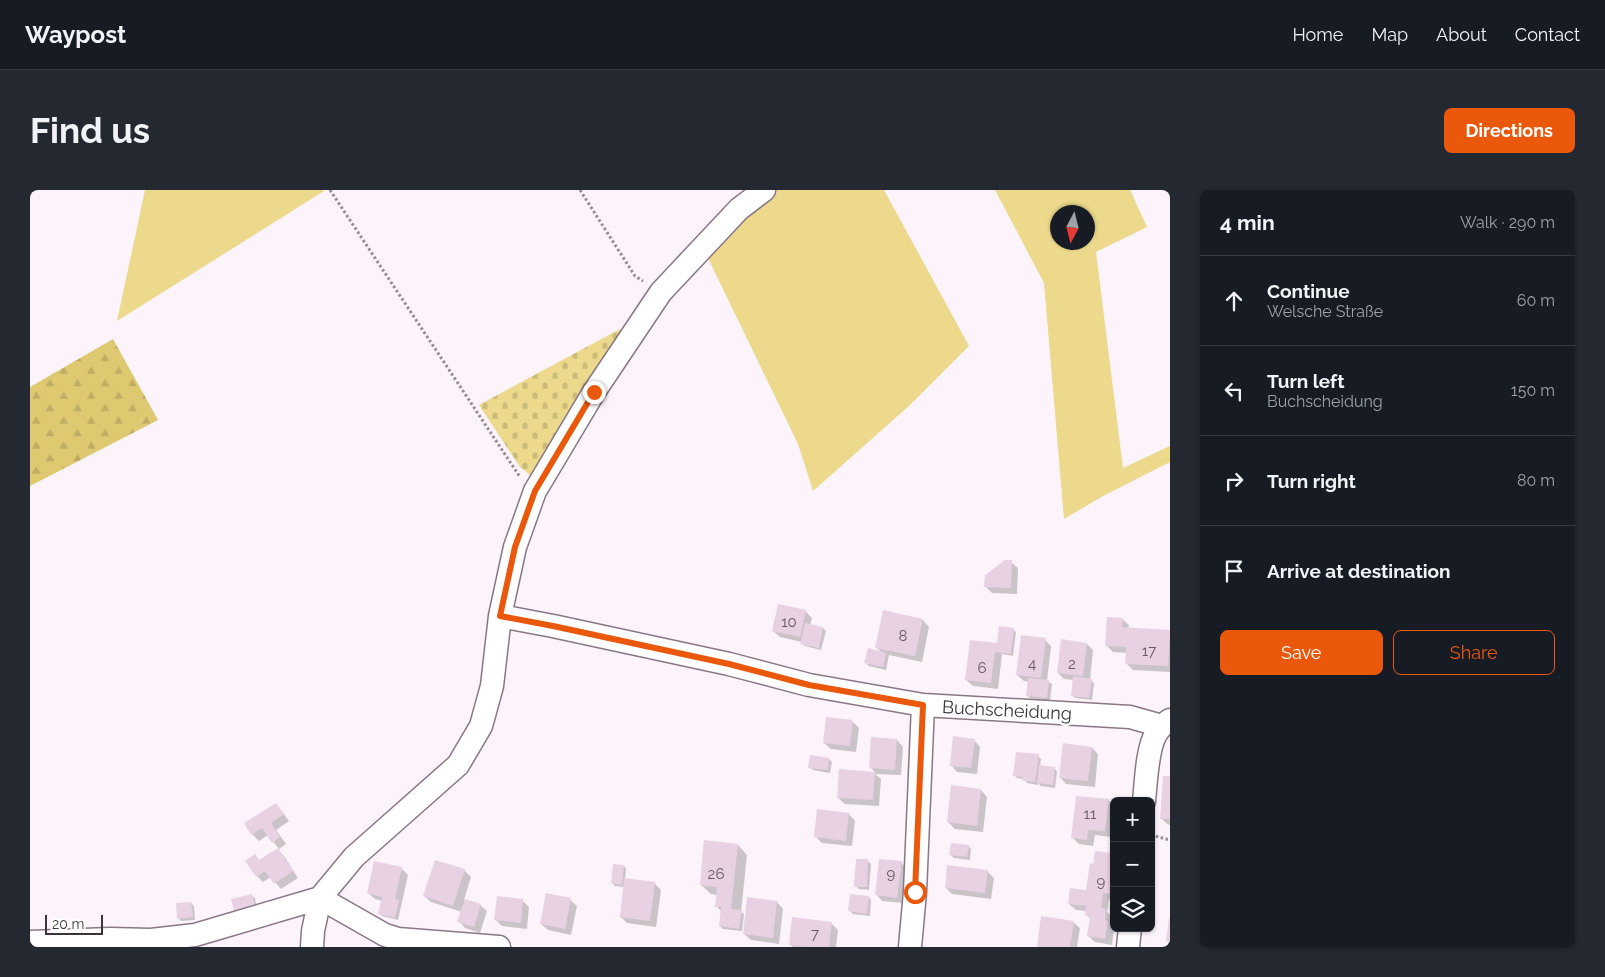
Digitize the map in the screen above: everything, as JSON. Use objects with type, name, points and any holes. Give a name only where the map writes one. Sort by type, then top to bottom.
[{"type":"street","points":[[312,947],[313,930],[320,898],[354,857],[458,765],[481,726],[492,686],[500,616],[515,547],[535,491],[594,392],[661,292],[739,209],[764,190]]},
{"type":"street","name":"Buchscheidung","points":[[500,616],[729,664],[809,685],[923,705],[1130,718],[1166,723]]},
{"type":"street","points":[[910,947],[915,892],[923,705]]},
{"type":"street","points":[[1144,797],[1150,748],[1155,735],[1166,723]]},
{"type":"street","points":[[30,942],[110,939],[151,940],[194,935],[320,898],[385,935],[398,939],[500,947]]},
{"type":"street","points":[[1128,947],[1130,932]]},
{"type":"path","points":[[330,190],[517,474],[535,491]]},
{"type":"path","points":[[580,190],[635,276],[661,292]]},
{"type":"path","points":[[1155,836],[1170,840]]},
{"type":"green space","points":[[145,190],[323,190],[324,191],[117,321]]},
{"type":"green space","points":[[772,190],[884,190],[969,346],[910,405],[813,491],[798,444],[705,252]]},
{"type":"green space","points":[[995,190],[1130,190],[1147,227],[1096,252],[1123,468],[1170,446],[1170,462],[1103,496],[1064,519],[1044,283]]},
{"type":"green space","points":[[620,329],[623,334],[535,479],[520,467],[479,405]]},
{"type":"green space","points":[[113,339],[158,420],[30,486],[30,387]]},
{"type":"building","points":[[1005,560],[1012,560],[1011,588],[984,587],[985,575]]},
{"type":"building","points":[[778,604],[806,610],[800,637],[772,631]]},
{"type":"building","points":[[883,610],[923,619],[915,656],[875,648]]},
{"type":"building","points":[[1107,617],[1123,618],[1122,627],[1170,630],[1168,666],[1125,664],[1126,647],[1105,646]]},
{"type":"building","points":[[805,623],[823,627],[819,648],[800,644]]},
{"type":"building","points":[[999,626],[1014,628],[1011,654],[995,652],[991,683],[965,680],[970,640],[997,643]]},
{"type":"building","points":[[1021,635],[1046,638],[1041,678],[1016,675]]},
{"type":"building","points":[[1061,639],[1087,643],[1083,676],[1057,673]]},
{"type":"building","points":[[868,648],[886,653],[883,667],[864,663]]},
{"type":"building","points":[[1073,676],[1092,679],[1089,698],[1071,696]]},
{"type":"building","points":[[1028,678],[1049,680],[1047,698],[1026,696]]},
{"type":"building","points":[[826,717],[853,720],[850,746],[823,743]]},
{"type":"building","points":[[953,736],[975,739],[971,768],[950,766]]},
{"type":"building","points":[[871,737],[897,739],[895,770],[869,768]]},
{"type":"building","points":[[1063,743],[1092,747],[1088,781],[1059,778]]},
{"type":"building","points":[[1016,752],[1039,754],[1035,782],[1023,781],[1023,777],[1013,776]]},
{"type":"building","points":[[810,755],[829,758],[828,770],[808,768]]},
{"type":"building","points":[[1039,765],[1055,767],[1053,785],[1037,783]]},
{"type":"building","points":[[839,769],[875,772],[873,800],[837,798]]},
{"type":"building","points":[[1163,776],[1170,776],[1170,819],[1160,819]]},
{"type":"building","points":[[951,785],[981,789],[977,826],[947,822]]},
{"type":"building","points":[[1076,796],[1109,799],[1105,831],[1088,830],[1087,840],[1071,838]]},
{"type":"building","points":[[276,803],[284,814],[271,823],[280,837],[272,843],[262,828],[251,835],[244,823]]},
{"type":"building","points":[[817,809],[849,813],[846,841],[814,837]]},
{"type":"building","points":[[704,840],[738,844],[731,909],[742,910],[739,929],[719,926],[721,907],[715,907],[717,887],[700,885]]},
{"type":"building","points":[[951,843],[969,845],[967,857],[949,855]]},
{"type":"building","points":[[278,848],[293,871],[274,884],[265,871],[256,877],[245,861],[255,854],[259,860]]},
{"type":"building","points":[[1095,851],[1110,853],[1110,894],[1103,893],[1101,908],[1106,909],[1105,920],[1108,921],[1105,939],[1087,936],[1090,916],[1085,915],[1086,906],[1068,904],[1070,888],[1086,890],[1090,863],[1093,864]]},
{"type":"building","points":[[856,859],[868,859],[867,887],[854,887]]},
{"type":"building","points":[[879,859],[902,861],[897,898],[875,895]]},
{"type":"building","points":[[435,860],[465,869],[453,906],[423,896]]},
{"type":"building","points":[[374,861],[402,867],[395,899],[399,900],[395,918],[378,914],[382,897],[367,893]]},
{"type":"building","points":[[613,864],[624,865],[622,885],[611,883]]},
{"type":"building","points":[[947,865],[988,870],[985,893],[945,888]]},
{"type":"building","points":[[624,878],[655,882],[650,921],[620,917]]},
{"type":"building","points":[[546,893],[571,898],[565,929],[540,924]]},
{"type":"building","points":[[252,894],[255,906],[234,911],[231,899]]},
{"type":"building","points":[[850,894],[869,896],[867,914],[848,911]]},
{"type":"building","points":[[497,896],[523,899],[521,923],[494,920]]},
{"type":"building","points":[[747,897],[777,901],[773,938],[743,934]]},
{"type":"building","points":[[465,899],[481,904],[474,927],[457,922]]},
{"type":"building","points":[[191,902],[193,917],[177,919],[176,903]]},
{"type":"building","points":[[1041,916],[1074,921],[1070,947],[1037,947]]},
{"type":"building","points":[[792,917],[832,922],[829,947],[789,945]]},
{"type":"building","points":[[1169,918],[1170,941],[1166,941]]},
{"type":"route","points":[[594,392],[535,491],[515,547],[500,616],[729,664],[809,685],[923,705],[915,892]]}]
